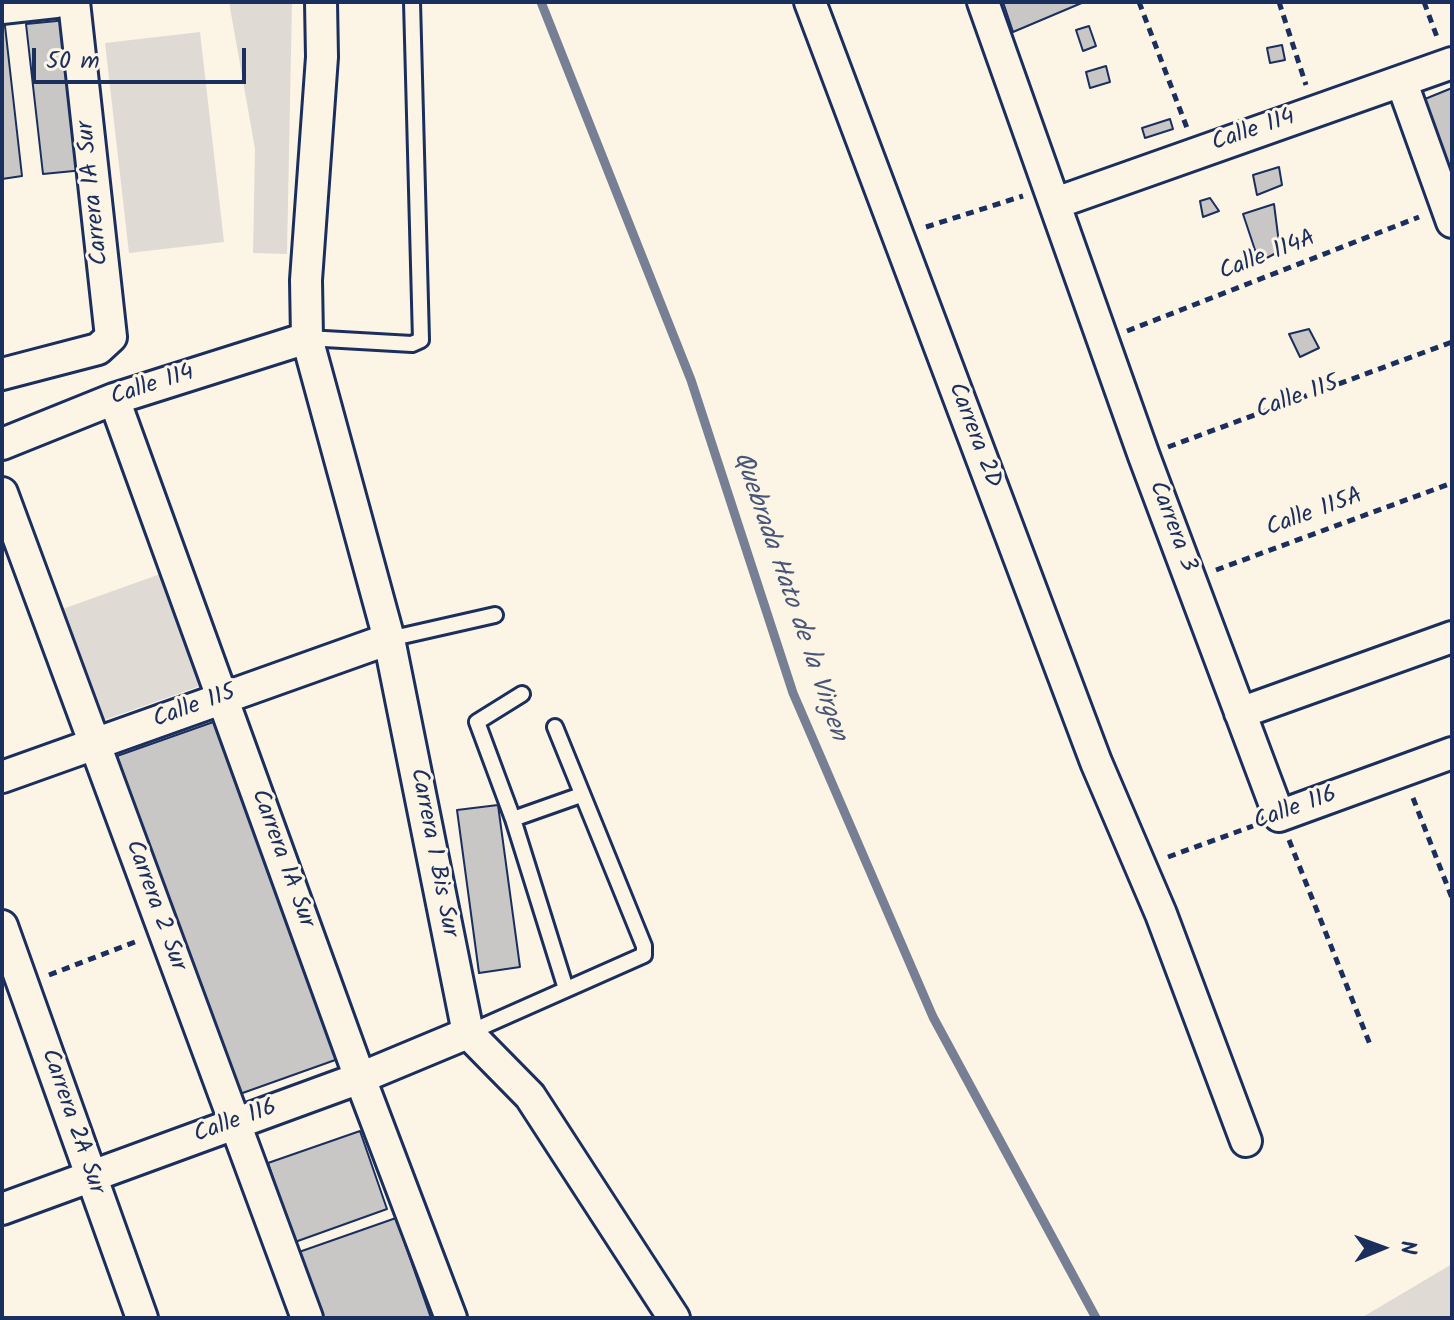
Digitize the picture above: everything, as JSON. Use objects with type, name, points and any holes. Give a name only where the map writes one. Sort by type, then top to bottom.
[{"type":"street","points":[[2,8],[56,2]]},
{"type":"street","name":"Carrera 1A Sur","points":[[2,374],[98,349],[111,337],[74,2]]},
{"type":"street","name":"Carrera 1 Bis Sur","points":[[321,2],[322,57],[306,280],[307,338],[389,639],[468,1033]]},
{"type":"street","name":"Carrera 2D","points":[[810,2],[1090,747],[1141,867],[1246,1141]]},
{"type":"street","name":"Carrera 3","points":[[983,2],[1144,456],[1279,816]]},
{"type":"street","name":"Calle 114","points":[[1053,195],[1196,152],[1402,83],[1449,64]]},
{"type":"street","points":[[1402,83],[1449,214]]},
{"type":"street","name":"Calle 114","points":[[2,444],[114,399],[307,338]]},
{"type":"street","name":"Carrera 1A Sur","points":[[114,399],[360,1078],[451,1318]]},
{"type":"street","name":"Carrera 2 Sur","points":[[2,493],[307,1318]]},
{"type":"street","points":[[1240,713],[1452,637]]},
{"type":"street","name":"Calle 115","points":[[2,777],[389,639]]},
{"type":"street","name":"Calle 116","points":[[1279,816],[1452,753]]},
{"type":"street","name":"Carrera 2A Sur","points":[[2,926],[142,1318]]},
{"type":"street","points":[[468,1033],[530,1096],[665,1316]]},
{"type":"street","name":"Calle 116","points":[[2,1209],[360,1078],[468,1033]]},
{"type":"lane","points":[[307,338],[412,344],[421,340],[412,2]]},
{"type":"lane","points":[[389,639],[495,615]]},
{"type":"lane","points":[[522,694],[477,722],[513,819],[566,989]]},
{"type":"lane","points":[[468,1033],[644,955],[644,946],[555,727]]},
{"type":"lane","points":[[513,819],[581,795]]},
{"type":"path","points":[[1139,2],[1196,152]]},
{"type":"path","points":[[1279,2],[1315,112]]},
{"type":"path","points":[[1424,2],[1449,64]]},
{"type":"path","points":[[898,236],[1053,195]]},
{"type":"path","name":"Calle 114A","points":[[1103,340],[1449,214]]},
{"type":"path","name":"Calle 115","points":[[1144,456],[1452,342]]},
{"type":"path","name":"Calle 115A","points":[[1190,579],[1452,483]]},
{"type":"path","points":[[1402,770],[1452,898]]},
{"type":"path","points":[[1279,816],[1371,1047]]},
{"type":"path","name":"Calle 116","points":[[1141,867],[1279,816]]},
{"type":"path","points":[[23,986],[163,931]]},
{"type":"shaded area","points":[[229,2],[292,2],[287,254],[253,253],[255,149]]},
{"type":"shaded area","points":[[200,32],[224,242],[129,253],[105,43]]},
{"type":"shaded area","points":[[163,573],[203,685],[96,723],[57,611]]},
{"type":"shaded area","points":[[1452,1264],[1452,1318],[1361,1318]]},
{"type":"building","points":[[1003,2],[1084,2],[1013,32]]},
{"type":"building","points":[[67,20],[84,170],[43,174],[26,24]]},
{"type":"building","points":[[2,26],[5,26],[22,176],[2,179]]},
{"type":"building","points":[[1089,26],[1096,46],[1083,51],[1076,30]]},
{"type":"building","points":[[1282,45],[1285,60],[1270,63],[1267,48]]},
{"type":"building","points":[[1106,66],[1110,82],[1090,88],[1086,72]]},
{"type":"building","points":[[1452,88],[1452,190],[1420,101]]},
{"type":"building","points":[[1170,119],[1173,129],[1145,138],[1142,128]]},
{"type":"building","points":[[1279,167],[1282,185],[1257,195],[1253,175]]},
{"type":"building","points":[[1210,198],[1219,211],[1203,217],[1200,201]]},
{"type":"building","points":[[1274,204],[1280,251],[1259,262],[1243,214]]},
{"type":"building","points":[[1309,329],[1319,348],[1300,357],[1289,334]]},
{"type":"building","points":[[219,720],[338,1059],[237,1095],[117,756]]},
{"type":"building","points":[[498,805],[520,967],[479,973],[457,810]]},
{"type":"building","points":[[360,1131],[387,1209],[295,1242],[268,1163]]},
{"type":"building","points":[[396,1218],[431,1318],[322,1318],[299,1252]]},
{"type":"waterway","name":"Quebrada Hato de la Virgen","points":[[541,2],[691,380],[793,693],[933,1017],[1096,1318]]}]
